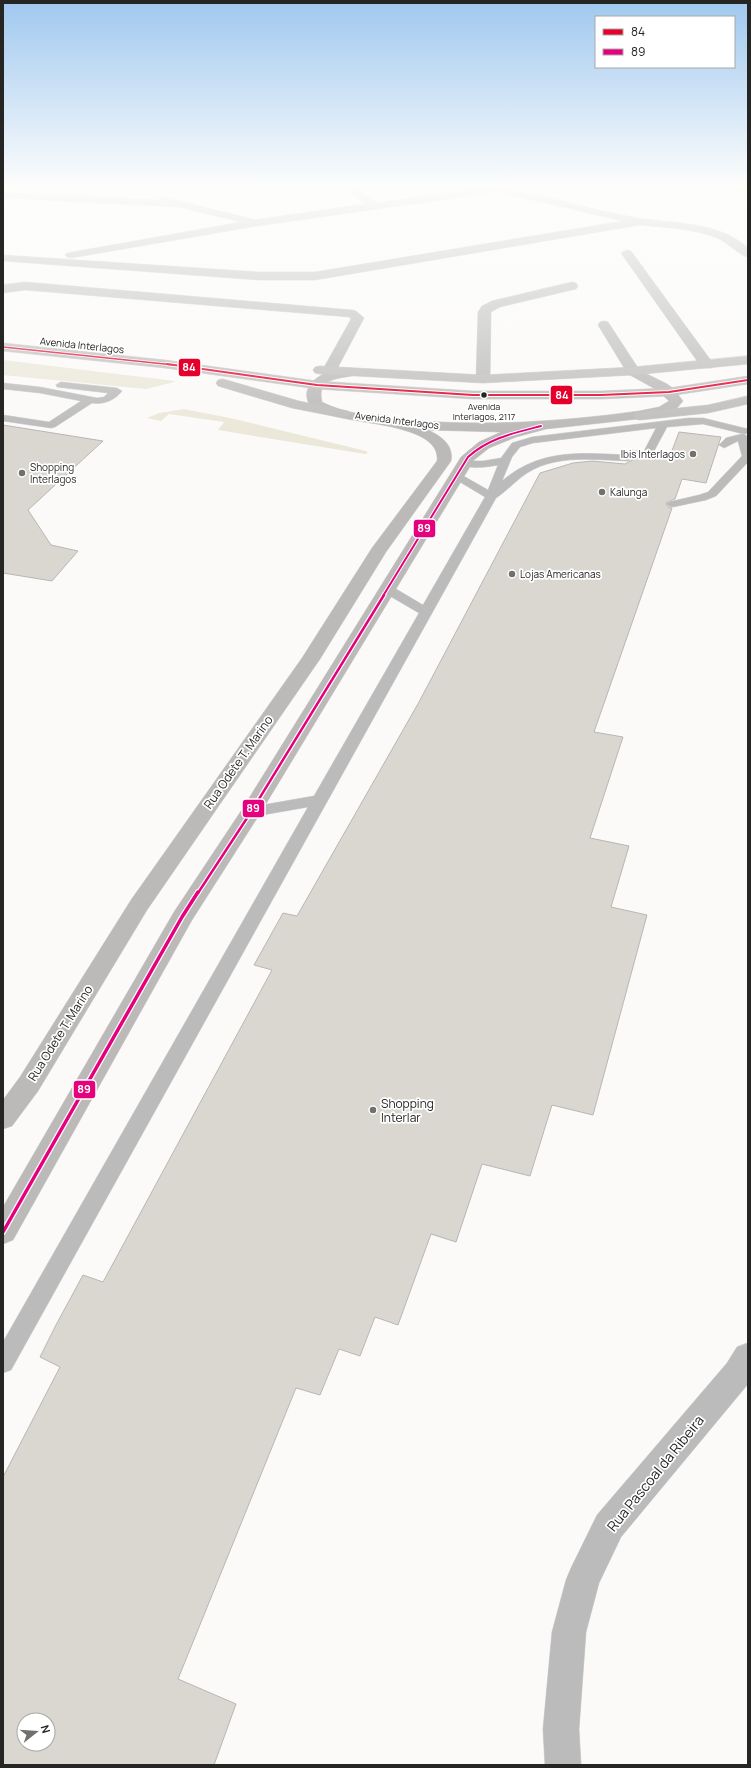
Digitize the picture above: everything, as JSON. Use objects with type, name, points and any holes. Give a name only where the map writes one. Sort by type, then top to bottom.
[{"type":"main road","name":"Avenida Interlagos","points":[[3,337],[248,362]]},
{"type":"main road","name":"Avenida Interlagos","points":[[3,347],[165,364],[317,385],[473,395],[594,395],[669,392],[748,380]]},
{"type":"main road","points":[[303,368],[329,371],[483,379],[633,371],[748,360]]},
{"type":"main road","points":[[165,364],[278,400],[343,414]]},
{"type":"main road","points":[[640,416],[726,407],[748,400]]},
{"type":"street","points":[[148,269],[258,276],[297,277],[315,276],[360,269]]},
{"type":"street","points":[[638,269],[707,365]]},
{"type":"street","points":[[3,289],[25,286],[352,314],[358,318],[329,371]]},
{"type":"street","points":[[483,379],[484,312],[486,309],[496,304],[572,286]]},
{"type":"street","points":[[604,325],[633,371],[669,392]]},
{"type":"street","points":[[317,385],[322,378],[351,372]]},
{"type":"street","name":"Avenida Interlagos","points":[[317,385],[314,399],[316,404],[343,414],[400,423],[536,433],[640,416],[665,409],[676,401],[669,392]]},
{"type":"street","name":"Rua Odete T. Marino","points":[[3,1119],[29,1084],[138,905],[312,659],[378,551],[444,460],[445,454],[436,439],[400,423]]},
{"type":"street","points":[[3,1232],[15,1192],[182,917],[251,812],[460,470],[476,450],[496,438],[536,433]]},
{"type":"street","name":"Rua Pascoal da Ribeira","points":[[563,1765],[561,1729],[568,1632],[583,1580],[609,1526],[738,1373],[748,1357]]},
{"type":"lane","points":[[3,379],[117,392],[102,401],[78,398],[40,390],[3,386]]},
{"type":"lane","points":[[78,398],[84,392],[95,389]]},
{"type":"lane","points":[[3,418],[51,425],[90,400]]},
{"type":"lane","points":[[3,1363],[491,496],[507,456],[516,445],[536,433],[703,421],[746,434]]},
{"type":"lane","points":[[648,453],[663,424]]},
{"type":"lane","points":[[535,465],[524,457],[523,451],[536,433]]},
{"type":"lane","points":[[724,445],[730,440],[746,434]]},
{"type":"lane","points":[[673,504],[702,498],[712,494],[748,456],[746,434]]},
{"type":"lane","points":[[491,496],[524,470],[535,465],[563,458],[628,458]]},
{"type":"lane","points":[[460,470],[483,464],[505,461]]},
{"type":"lane","points":[[460,470],[491,496]]},
{"type":"lane","points":[[387,590],[426,612]]},
{"type":"lane","points":[[251,812],[321,800]]},
{"type":"shaded area","points":[[3,360],[175,381],[146,389],[3,375]]},
{"type":"shaded area","points":[[184,409],[235,419],[366,451],[368,453],[365,454],[218,430],[224,422],[169,414],[161,421],[147,418],[159,413]]},
{"type":"building","points":[[3,425],[103,441],[28,510],[51,545],[78,551],[52,581],[3,573]]},
{"type":"building","name":"Shopping Interlar","points":[[679,432],[721,437],[706,483],[682,479],[675,499],[666,503],[668,507],[672,508],[594,732],[623,737],[590,838],[629,846],[611,907],[647,915],[593,1115],[552,1105],[530,1176],[482,1164],[456,1242],[431,1234],[398,1325],[375,1317],[360,1356],[339,1349],[320,1395],[296,1388],[178,1679],[236,1704],[214,1765],[3,1765],[3,1477],[60,1367],[40,1357],[83,1275],[103,1282],[272,970],[254,965],[283,913],[297,916],[419,702],[540,473],[573,463],[592,461],[625,464],[634,459],[629,454],[631,450],[642,452],[642,454],[647,457],[654,453],[670,456]]},
{"type":"transit line","name":"84","points":[[3,347],[165,364],[317,385],[473,395],[601,395],[669,392],[748,380]]},
{"type":"transit line","name":"89","points":[[3,1232],[182,917],[251,812],[468,457],[476,450],[493,440],[541,426]]},
{"type":"place","name":"Avenida Interlagos, 2117","points":[[484,395]]},
{"type":"place","name":"Ibis Interlagos","points":[[693,454]]},
{"type":"place","name":"Shopping Interlagos","points":[[22,473]]},
{"type":"place","name":"Kalunga","points":[[602,492]]},
{"type":"place","name":"Lojas Americanas","points":[[512,574]]},
{"type":"place","name":"Shopping Interlar","points":[[373,1110]]}]
